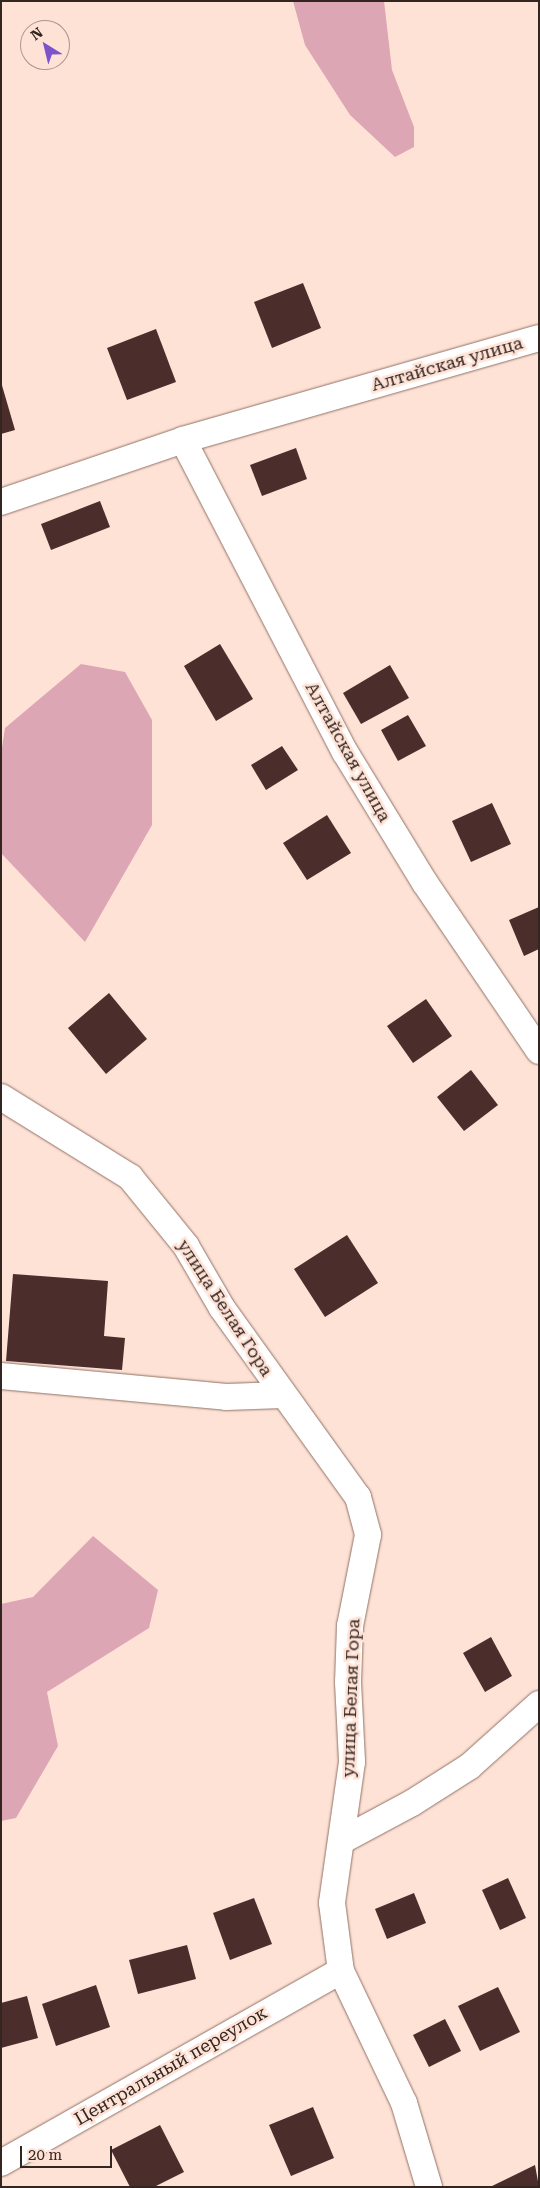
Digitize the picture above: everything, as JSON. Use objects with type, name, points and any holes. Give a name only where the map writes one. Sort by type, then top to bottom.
[{"type":"street","name":"Алтайская улица","points":[[1,502],[183,440],[539,338]]},
{"type":"street","name":"Алтайская улица","points":[[183,440],[350,760],[430,891],[539,1050]]},
{"type":"street","name":"улица Белая Гора","points":[[1,1097],[130,1177],[186,1246],[222,1308],[358,1497],[368,1535],[350,1626],[348,1682],[352,1762],[332,1903],[341,1971],[404,2103],[429,2187]]},
{"type":"street","points":[[1,1376],[226,1397],[283,1395]]},
{"type":"street","points":[[341,1841],[412,1803],[470,1766],[539,1704]]},
{"type":"street","name":"Центральный переулок","points":[[1,2163],[341,1971]]},
{"type":"shaded area","points":[[293,1],[384,1],[392,70],[414,127],[414,147],[395,157],[350,115],[305,45]]},
{"type":"shaded area","points":[[81,664],[125,672],[152,720],[152,825],[85,942],[1,853],[1,754],[5,728]]},
{"type":"shaded area","points":[[93,1536],[158,1590],[149,1628],[47,1692],[58,1746],[16,1818],[1,1821],[1,1604],[33,1597]]},
{"type":"building","points":[[303,283],[321,328],[272,348],[254,302]]},
{"type":"building","points":[[156,329],[176,382],[127,400],[107,348]]},
{"type":"building","points":[[1,382],[15,430],[1,434]]},
{"type":"building","points":[[296,448],[307,479],[262,496],[250,465]]},
{"type":"building","points":[[100,501],[110,527],[51,550],[41,524]]},
{"type":"building","points":[[220,644],[253,699],[216,721],[184,666]]},
{"type":"building","points":[[390,665],[409,698],[361,724],[343,693]]},
{"type":"building","points":[[408,715],[426,746],[398,761],[381,730]]},
{"type":"building","points":[[282,746],[298,770],[266,790],[251,765]]},
{"type":"building","points":[[492,803],[511,844],[471,862],[452,821]]},
{"type":"building","points":[[327,815],[351,853],[307,880],[283,843]]},
{"type":"building","points":[[539,907],[539,949],[524,956],[509,920]]},
{"type":"building","points":[[109,993],[147,1039],[106,1074],[68,1028]]},
{"type":"building","points":[[426,999],[452,1036],[413,1063],[387,1026]]},
{"type":"building","points":[[471,1070],[498,1105],[464,1131],[437,1097]]},
{"type":"building","points":[[347,1235],[378,1283],[325,1317],[294,1269]]},
{"type":"building","points":[[13,1274],[108,1281],[104,1336],[125,1338],[122,1370],[6,1361]]},
{"type":"building","points":[[491,1637],[512,1676],[485,1692],[463,1653]]},
{"type":"building","points":[[508,1878],[526,1918],[500,1930],[482,1890]]},
{"type":"building","points":[[414,1893],[426,1923],[387,1939],[375,1909]]},
{"type":"building","points":[[254,1898],[272,1944],[230,1960],[213,1913]]},
{"type":"building","points":[[187,1945],[196,1979],[138,1994],[129,1960]]},
{"type":"building","points":[[96,1985],[110,2027],[56,2046],[42,2004]]},
{"type":"building","points":[[498,1987],[520,2032],[480,2051],[458,2006]]},
{"type":"building","points":[[27,1996],[38,2038],[1,2048],[1,2003]]},
{"type":"building","points":[[445,2019],[461,2051],[429,2067],[413,2035]]},
{"type":"building","points":[[313,2107],[334,2158],[291,2176],[269,2125]]},
{"type":"building","points":[[160,2125],[184,2172],[154,2187],[130,2187],[111,2150]]},
{"type":"building","points":[[535,2165],[539,2187],[490,2187]]}]
